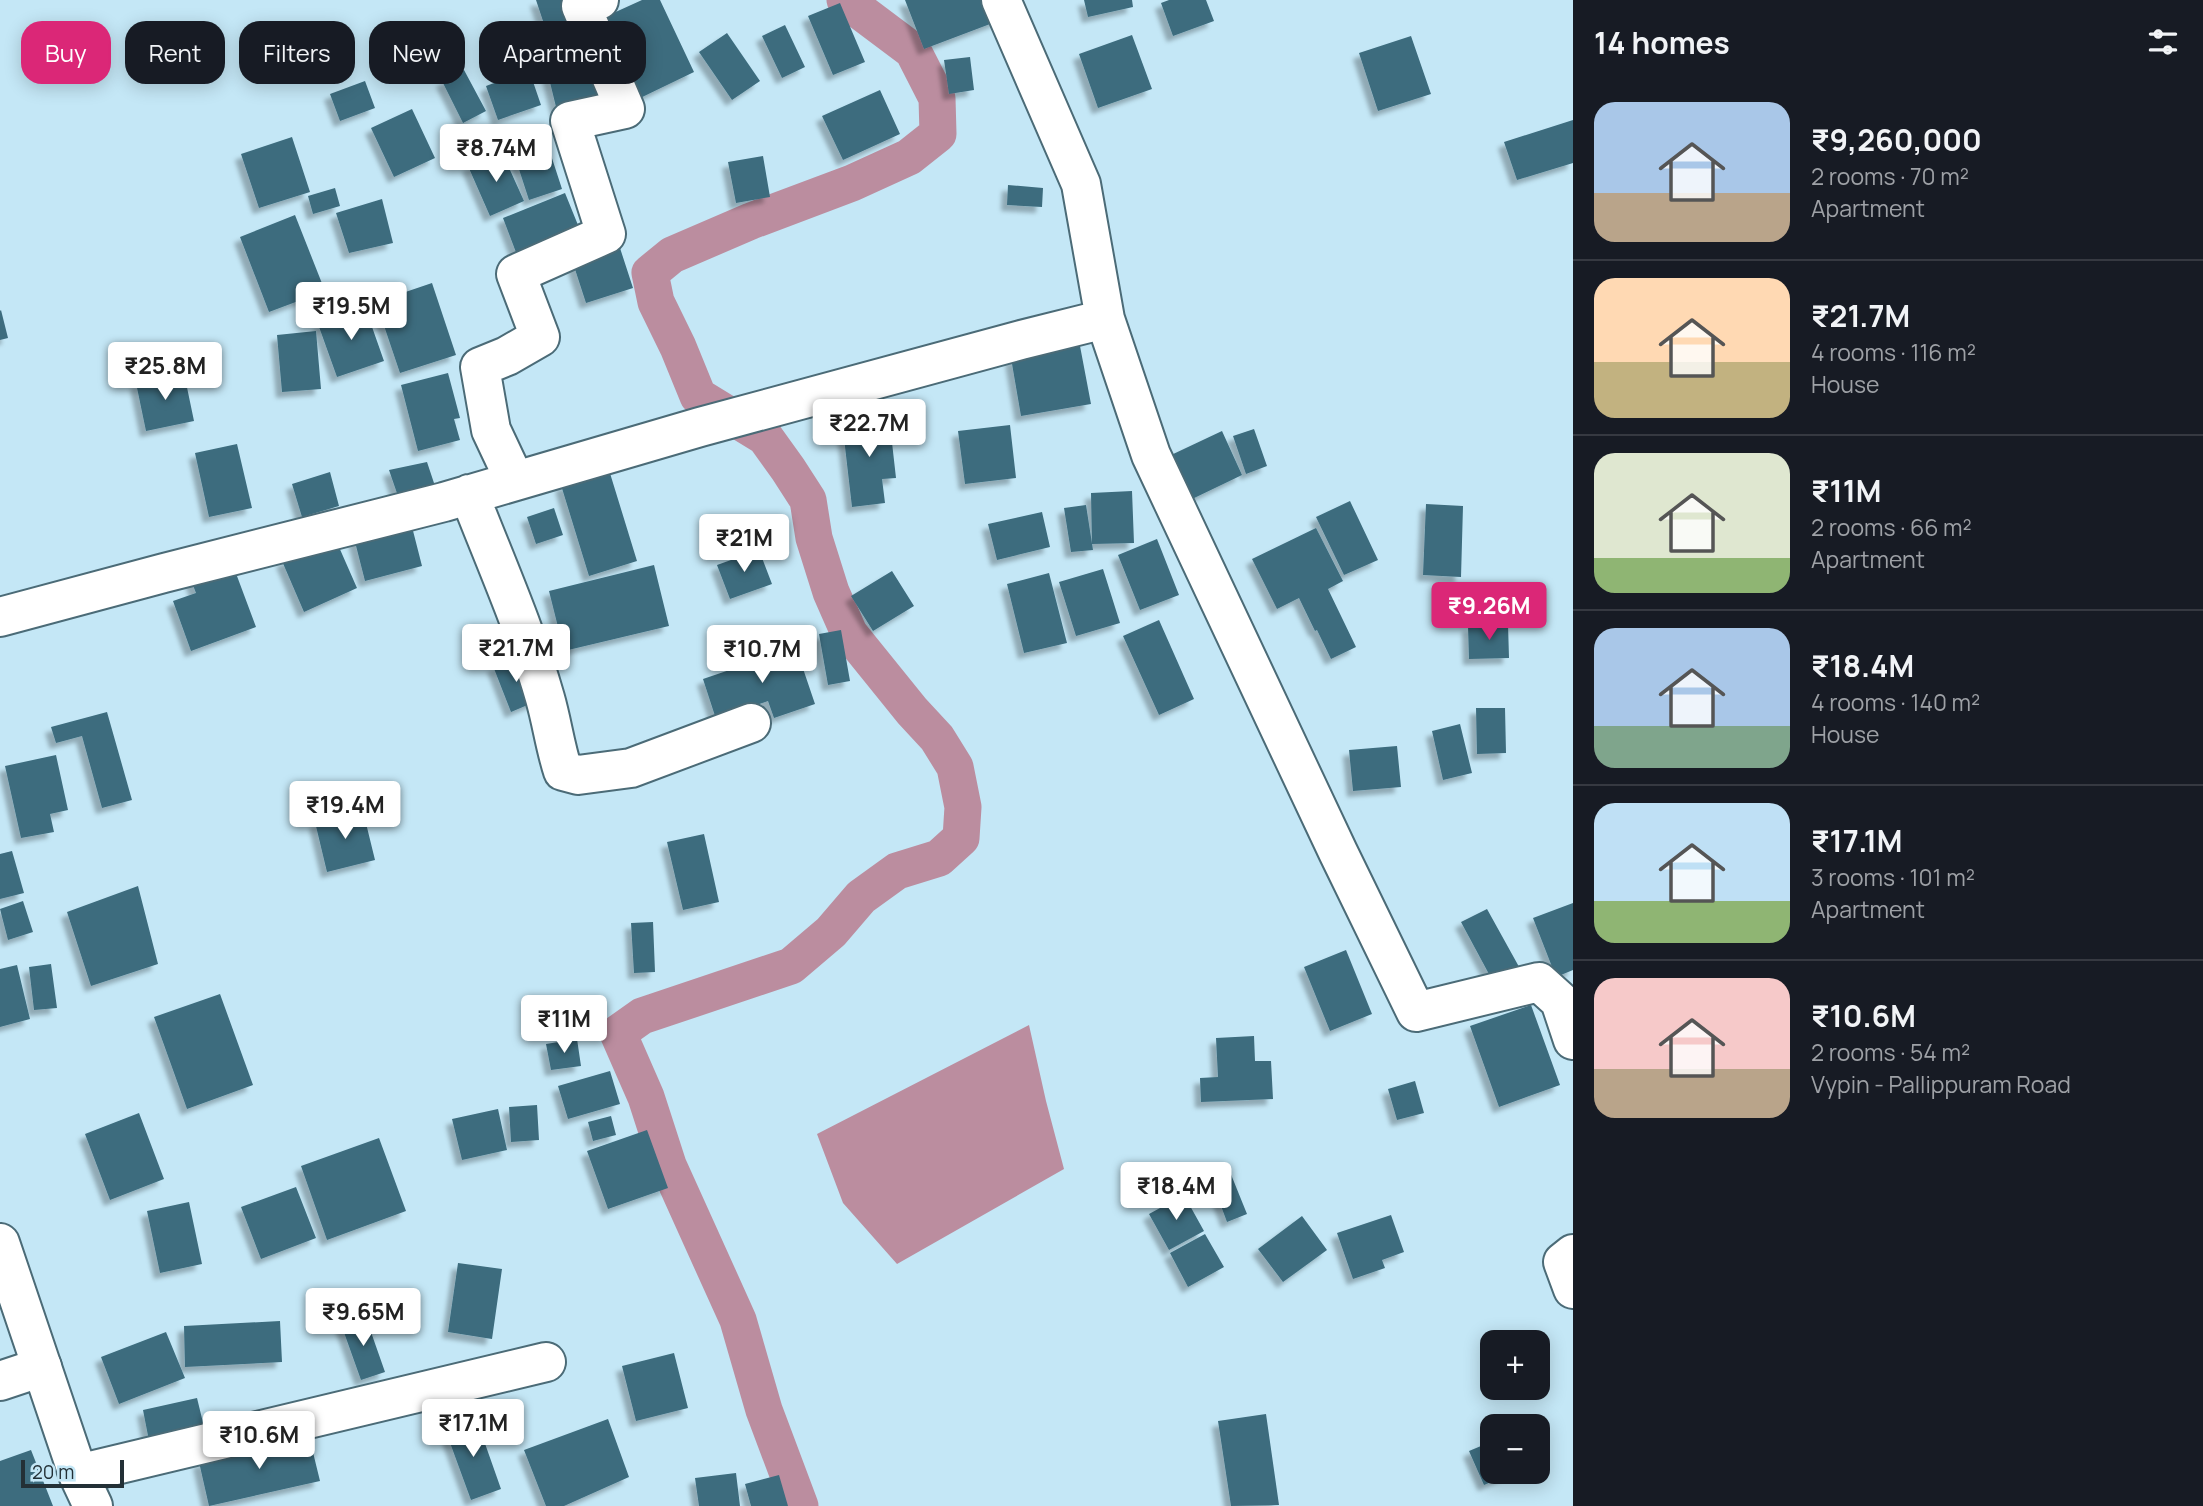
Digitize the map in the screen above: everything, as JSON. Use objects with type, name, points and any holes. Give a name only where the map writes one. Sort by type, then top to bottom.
[{"type":"street","points":[[515,481],[491,430],[480,367],[507,356],[540,337],[516,274],[606,234],[570,121],[625,109],[581,6],[599,0]]},
{"type":"street","points":[[1001,0],[1081,184],[1105,319],[1151,455],[1416,1012],[1539,982],[1560,1001],[1573,1040]]},
{"type":"street","points":[[0,617],[469,494],[701,427],[1105,319]]},
{"type":"street","points":[[469,494],[545,698],[563,771],[578,775],[631,768],[751,723]]},
{"type":"street","points":[[0,1243],[85,1490],[546,1362]]},
{"type":"street","points":[[1573,1254],[1563,1262],[1573,1289]]},
{"type":"street","points":[[0,1381],[42,1367]]},
{"type":"shaded area","points":[[1029,1025],[1064,1169],[897,1264],[843,1203],[817,1134]]},
{"type":"building","points":[[536,0],[565,0],[572,21],[543,21]]},
{"type":"building","points":[[642,0],[660,0],[694,72],[636,100],[628,84],[646,84],[646,21],[598,20]]},
{"type":"building","points":[[905,0],[990,0],[998,21],[924,49]]},
{"type":"building","points":[[1084,0],[1132,0],[1133,7],[1088,17]]},
{"type":"building","points":[[1169,0],[1206,0],[1214,21],[1173,36],[1161,3]]},
{"type":"building","points":[[840,3],[865,62],[833,75],[808,16]]},
{"type":"building","points":[[785,25],[805,67],[782,78],[762,36]]},
{"type":"building","points":[[727,33],[760,81],[732,100],[699,52]]},
{"type":"building","points":[[1132,35],[1152,89],[1098,108],[1079,54]]},
{"type":"building","points":[[1411,36],[1431,94],[1378,111],[1359,53]]},
{"type":"building","points":[[970,57],[974,90],[949,94],[944,60]]},
{"type":"building","points":[[465,72],[486,111],[463,123],[444,84],[465,84]]},
{"type":"building","points":[[365,81],[375,108],[340,121],[330,94]]},
{"type":"building","points":[[534,84],[541,105],[498,120],[486,86]]},
{"type":"building","points":[[550,84],[608,84],[612,102],[558,115]]},
{"type":"building","points":[[880,90],[900,134],[843,160],[822,116]]},
{"type":"building","points":[[412,109],[435,158],[394,177],[371,128]]},
{"type":"building","points":[[1573,120],[1573,163],[1517,180],[1504,142]]},
{"type":"building","points":[[292,137],[310,192],[259,208],[241,154]]},
{"type":"building","points":[[548,146],[562,189],[529,200],[515,157]]},
{"type":"building","points":[[502,152],[524,201],[490,216],[468,166]]},
{"type":"building","points":[[763,156],[770,197],[736,203],[728,162]]},
{"type":"building","points":[[1008,185],[1043,188],[1042,207],[1007,205]]},
{"type":"building","points":[[335,188],[340,206],[313,214],[308,196]]},
{"type":"building","points":[[565,193],[580,230],[517,255],[503,218]]},
{"type":"building","points":[[382,199],[393,243],[349,253],[336,213]]},
{"type":"building","points":[[295,215],[325,291],[269,312],[240,237]]},
{"type":"building","points":[[620,248],[633,288],[586,303],[573,263]]},
{"type":"building","points":[[432,283],[456,355],[400,373],[376,302]]},
{"type":"building","points":[[365,307],[384,361],[337,377],[318,324]]},
{"type":"building","points":[[0,311],[8,338],[0,340]]},
{"type":"building","points":[[316,331],[321,389],[282,392],[277,335]]},
{"type":"building","points":[[1080,346],[1091,404],[1021,416],[1011,358]]},
{"type":"building","points":[[184,373],[194,421],[146,431],[136,383]]},
{"type":"building","points":[[448,373],[460,418],[454,419],[460,440],[418,451],[401,385]]},
{"type":"building","points":[[889,416],[896,478],[882,479],[885,503],[852,507],[842,421]]},
{"type":"building","points":[[1010,425],[1016,478],[965,484],[958,431]]},
{"type":"building","points":[[1254,429],[1267,466],[1246,474],[1233,436]]},
{"type":"building","points":[[1222,431],[1242,475],[1190,500],[1169,456]]},
{"type":"building","points":[[237,444],[252,508],[209,517],[195,453]]},
{"type":"building","points":[[427,462],[436,489],[399,499],[389,470]]},
{"type":"building","points":[[609,470],[637,561],[589,576],[561,485]]},
{"type":"building","points":[[330,472],[339,506],[302,517],[292,484]]},
{"type":"building","points":[[1132,491],[1134,543],[1092,544],[1091,493]]},
{"type":"building","points":[[1350,501],[1378,560],[1344,575],[1316,517]]},
{"type":"building","points":[[1426,504],[1463,506],[1461,577],[1423,575]]},
{"type":"building","points":[[1086,505],[1093,550],[1071,552],[1064,508]]},
{"type":"building","points":[[554,508],[563,535],[536,544],[527,517]]},
{"type":"building","points":[[1042,512],[1050,547],[997,560],[988,524]]},
{"type":"building","points":[[410,519],[422,566],[365,581],[353,534]]},
{"type":"building","points":[[1316,528],[1343,581],[1328,589],[1356,647],[1331,659],[1299,598],[1277,609],[1252,559]]},
{"type":"building","points":[[335,538],[357,588],[304,612],[282,561]]},
{"type":"building","points":[[1157,539],[1179,595],[1140,610],[1118,555]]},
{"type":"building","points":[[759,550],[772,584],[730,599],[717,565]]},
{"type":"building","points":[[231,560],[256,627],[191,651],[173,601],[196,593],[189,575]]},
{"type":"building","points":[[654,565],[669,626],[564,651],[549,591]]},
{"type":"building","points":[[1103,569],[1120,623],[1076,636],[1059,582]]},
{"type":"building","points":[[892,571],[914,606],[873,631],[851,596]]},
{"type":"building","points":[[1049,573],[1067,643],[1024,653],[1007,584]]},
{"type":"building","points":[[1159,620],[1194,699],[1159,715],[1123,636]]},
{"type":"building","points":[[1508,624],[1509,658],[1469,659],[1468,626]]},
{"type":"building","points":[[841,630],[850,681],[828,685],[819,634]]},
{"type":"building","points":[[795,645],[815,704],[774,718],[768,701],[716,719],[703,679]]},
{"type":"building","points":[[524,660],[537,701],[511,712],[493,666]]},
{"type":"building","points":[[1476,708],[1505,708],[1506,753],[1477,754]]},
{"type":"building","points":[[107,712],[132,800],[102,808],[82,736],[56,743],[51,727]]},
{"type":"building","points":[[1460,724],[1472,773],[1443,780],[1432,731]]},
{"type":"building","points":[[1397,746],[1401,787],[1353,791],[1349,750]]},
{"type":"building","points":[[56,755],[68,810],[50,814],[54,832],[21,838],[5,766]]},
{"type":"building","points":[[363,811],[375,860],[327,872],[315,822]]},
{"type":"building","points":[[704,834],[719,902],[683,910],[667,842]]},
{"type":"building","points":[[12,851],[24,893],[0,899],[0,854]]},
{"type":"building","points":[[138,886],[158,964],[91,986],[67,912]]},
{"type":"building","points":[[23,901],[33,932],[8,940],[0,909]]},
{"type":"building","points":[[1573,903],[1573,970],[1556,977],[1533,918]]},
{"type":"building","points":[[1487,909],[1523,974],[1497,989],[1461,922]]},
{"type":"building","points":[[653,922],[655,972],[634,973],[631,923]]},
{"type":"building","points":[[1346,950],[1372,1014],[1330,1031],[1304,967]]},
{"type":"building","points":[[51,964],[57,1008],[34,1010],[29,967]]},
{"type":"building","points":[[17,965],[30,1019],[0,1027],[0,969]]},
{"type":"building","points":[[220,994],[253,1085],[187,1109],[154,1017]]},
{"type":"building","points":[[1531,1005],[1560,1085],[1499,1107],[1470,1026]]},
{"type":"building","points":[[1254,1036],[1255,1061],[1271,1061],[1273,1099],[1201,1102],[1200,1078],[1218,1077],[1216,1038]]},
{"type":"building","points":[[577,1039],[581,1066],[551,1070],[546,1044]]},
{"type":"building","points":[[610,1071],[620,1104],[568,1119],[558,1086]]},
{"type":"building","points":[[1415,1081],[1424,1113],[1397,1120],[1388,1089]]},
{"type":"building","points":[[537,1105],[539,1140],[511,1142],[509,1107]]},
{"type":"building","points":[[498,1109],[507,1150],[462,1160],[452,1119]]},
{"type":"building","points":[[139,1113],[164,1179],[110,1200],[85,1134]]},
{"type":"building","points":[[611,1116],[616,1135],[593,1141],[588,1122]]},
{"type":"building","points":[[647,1130],[668,1188],[608,1209],[587,1151]]},
{"type":"building","points":[[379,1138],[406,1211],[327,1240],[301,1166]]},
{"type":"building","points":[[1230,1172],[1247,1214],[1227,1222],[1211,1179]]},
{"type":"building","points":[[296,1187],[316,1238],[261,1259],[241,1207]]},
{"type":"building","points":[[1184,1195],[1204,1231],[1169,1250],[1149,1214]]},
{"type":"building","points":[[189,1202],[202,1264],[160,1273],[147,1211]]},
{"type":"building","points":[[1391,1215],[1404,1252],[1382,1260],[1385,1268],[1353,1279],[1337,1233]]},
{"type":"building","points":[[1302,1216],[1327,1250],[1283,1282],[1258,1249]]},
{"type":"building","points":[[1205,1234],[1224,1267],[1188,1287],[1170,1253]]},
{"type":"building","points":[[458,1263],[502,1269],[492,1339],[448,1332]]},
{"type":"building","points":[[365,1315],[385,1372],[361,1380],[341,1324]]},
{"type":"building","points":[[280,1321],[282,1362],[185,1367],[184,1326]]},
{"type":"building","points":[[166,1332],[185,1378],[119,1404],[101,1357]]},
{"type":"building","points":[[674,1353],[688,1408],[636,1421],[622,1366]]},
{"type":"building","points":[[197,1398],[207,1439],[151,1451],[143,1410]]},
{"type":"building","points":[[1266,1414],[1279,1505],[1231,1506],[1218,1421]]},
{"type":"building","points":[[476,1418],[501,1489],[471,1500],[445,1429]]},
{"type":"building","points":[[608,1419],[629,1477],[564,1506],[546,1506],[524,1450]]},
{"type":"building","points":[[309,1436],[320,1481],[209,1506],[199,1462]]},
{"type":"building","points":[[1480,1446],[1480,1476],[1469,1451]]},
{"type":"building","points":[[31,1450],[53,1506],[0,1506],[0,1461]]},
{"type":"building","points":[[736,1473],[740,1506],[699,1506],[695,1478]]},
{"type":"building","points":[[779,1475],[788,1506],[751,1506],[745,1484]]},
{"type":"waterway","points":[[800,1506],[764,1410],[738,1320],[668,1165],[646,1097],[618,1033],[642,1016],[791,966],[831,932],[861,897],[897,871],[939,858],[961,838],[963,807],[955,767],[937,738],[849,633],[831,592],[814,538],[808,500],[788,469],[765,437],[698,396],[656,302],[650,273],[672,255],[751,221],[852,183],[909,157],[938,134],[937,98],[913,51],[845,0]]}]
